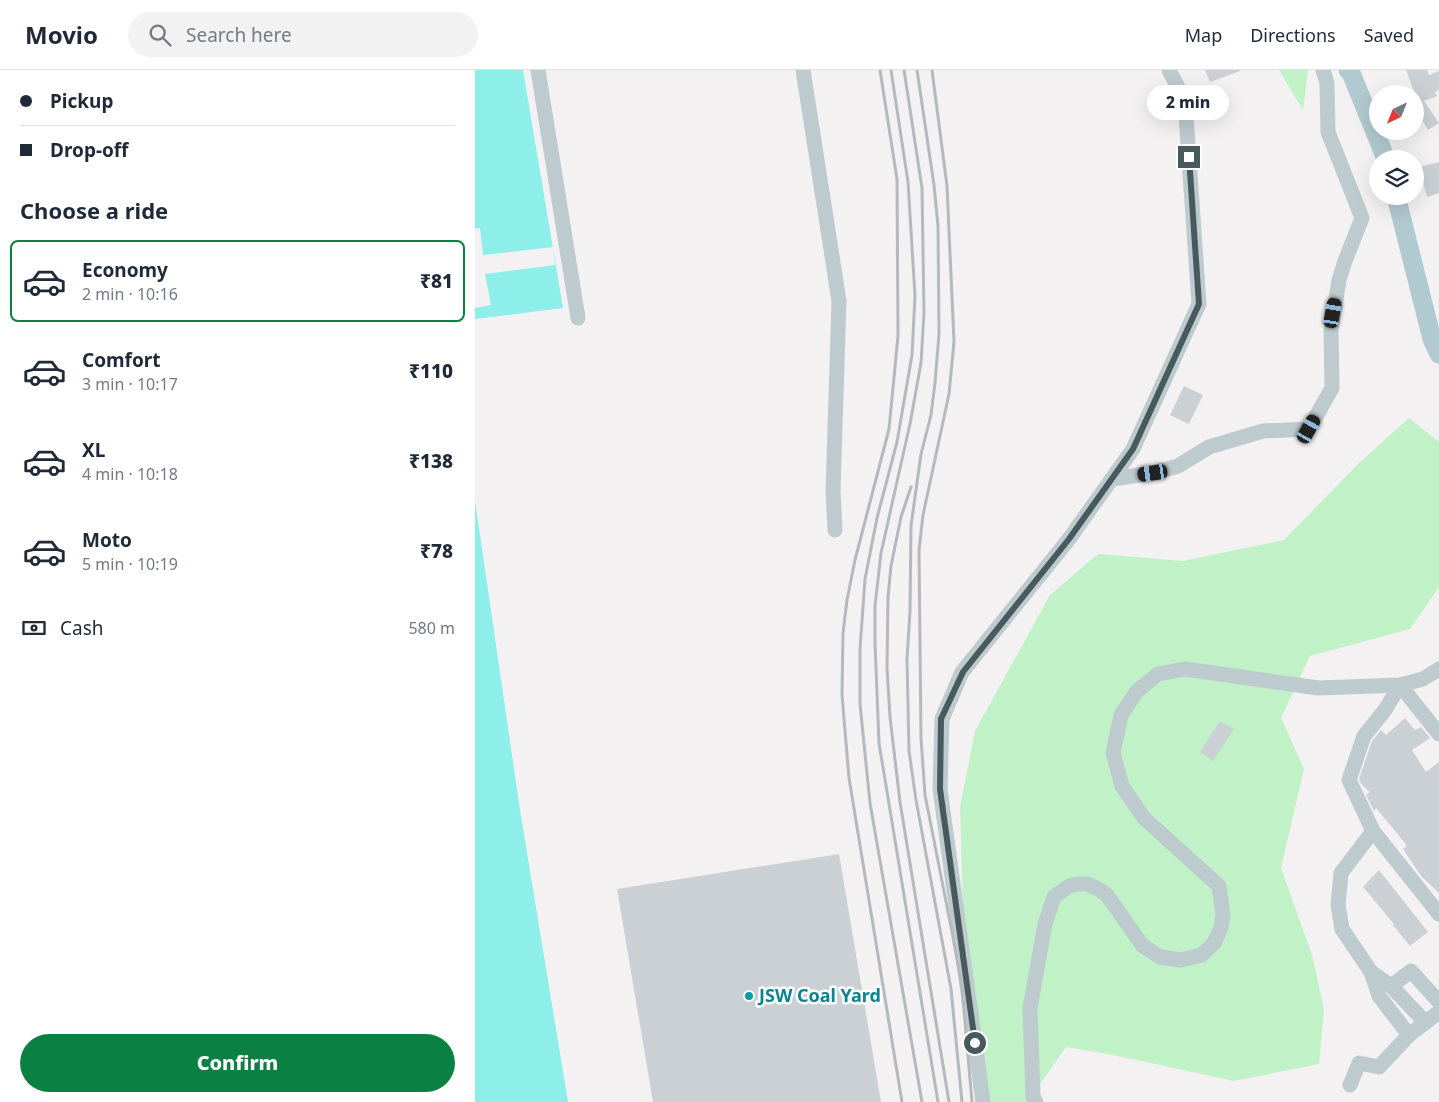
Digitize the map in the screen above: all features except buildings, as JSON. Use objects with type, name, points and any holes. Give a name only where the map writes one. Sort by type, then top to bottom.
[{"type":"main road","points":[[1348,70],[1382,150]]},
{"type":"main road","points":[[1398,205],[1432,339],[1439,354]]},
{"type":"street","points":[[538,70],[578,318]]},
{"type":"street","points":[[803,70],[839,301],[833,491],[835,530]]},
{"type":"street","points":[[983,1102],[940,789],[941,719],[963,672],[1069,539],[1133,449],[1199,304],[1185,101],[1169,70]]},
{"type":"street","points":[[1112,479],[1153,473],[1178,466],[1209,447],[1263,431],[1309,429],[1332,388],[1331,330],[1339,280],[1362,218],[1328,132],[1327,83],[1323,70]]},
{"type":"street","points":[[1036,1102],[1033,1098],[1030,1008],[1045,924],[1054,896],[1069,886],[1079,884],[1088,884],[1098,889],[1107,895],[1143,945],[1160,957],[1181,960],[1202,955],[1215,943],[1221,928],[1223,914],[1219,886],[1144,818],[1122,786],[1113,753],[1121,716],[1137,691],[1158,674],[1185,669],[1318,688],[1400,685],[1423,679],[1439,669]]},
{"type":"street","points":[[1400,685],[1439,734]]},
{"type":"street","points":[[1400,685],[1385,710],[1364,736],[1349,780],[1373,831],[1439,914]]},
{"type":"street","points":[[1373,831],[1341,873],[1338,905],[1342,929],[1371,972],[1379,996],[1409,1035]]},
{"type":"street","points":[[1391,986],[1411,971],[1439,1002]]},
{"type":"street","points":[[1371,972],[1391,986],[1425,1022]]},
{"type":"street","points":[[1350,1085],[1359,1063],[1379,1067],[1409,1035],[1439,1012]]},
{"type":"green space","points":[[1279,70],[1308,70],[1303,110]]},
{"type":"green space","points":[[1409,418],[1439,442],[1439,587],[1410,629],[1310,656],[1281,718],[1304,769],[1281,868],[1312,955],[1324,1009],[1319,1064],[1234,1081],[1066,1047],[1026,1102],[989,1102],[967,1048],[960,807],[975,731],[1050,595],[1098,554],[1183,561],[1284,540],[1359,463]]},
{"type":"water","points":[[475,70],[523,70],[563,308],[475,319]]},
{"type":"water","points":[[475,501],[520,810],[568,1102],[475,1102]]},
{"type":"pier","points":[[480,228],[483,255],[553,247],[555,265],[485,274],[491,305],[475,308],[475,229]]},
{"type":"railway","points":[[880,70],[897,179],[898,336],[889,429],[855,560],[847,600],[843,633],[842,695],[849,778],[902,1102]]},
{"type":"railway","points":[[891,70],[908,182],[915,296],[912,355],[897,442],[877,518],[865,579],[860,649],[860,704],[870,803],[922,1102]]},
{"type":"railway","points":[[904,70],[922,188],[924,313],[921,363],[910,424],[881,553],[875,606],[875,643],[879,743],[938,1102]]},
{"type":"railway","points":[[917,70],[934,185],[938,226],[939,334],[931,415],[921,454],[911,526],[910,611],[907,659],[909,751],[916,800],[951,989],[962,1102]]},
{"type":"railway","points":[[932,70],[947,186],[954,342],[949,394],[923,515],[919,550],[921,738],[925,795],[962,987],[972,1102]]},
{"type":"railway","points":[[911,487],[901,517],[891,566],[888,597],[887,668],[890,717],[900,802],[949,1102]]},
{"type":"place","name":"JSW Coal Yard","points":[[749,996]]},
{"type":"route","points":[[975,1043],[940,789],[941,719],[963,672],[1069,539],[1133,449],[1199,304],[1189,157]]}]
